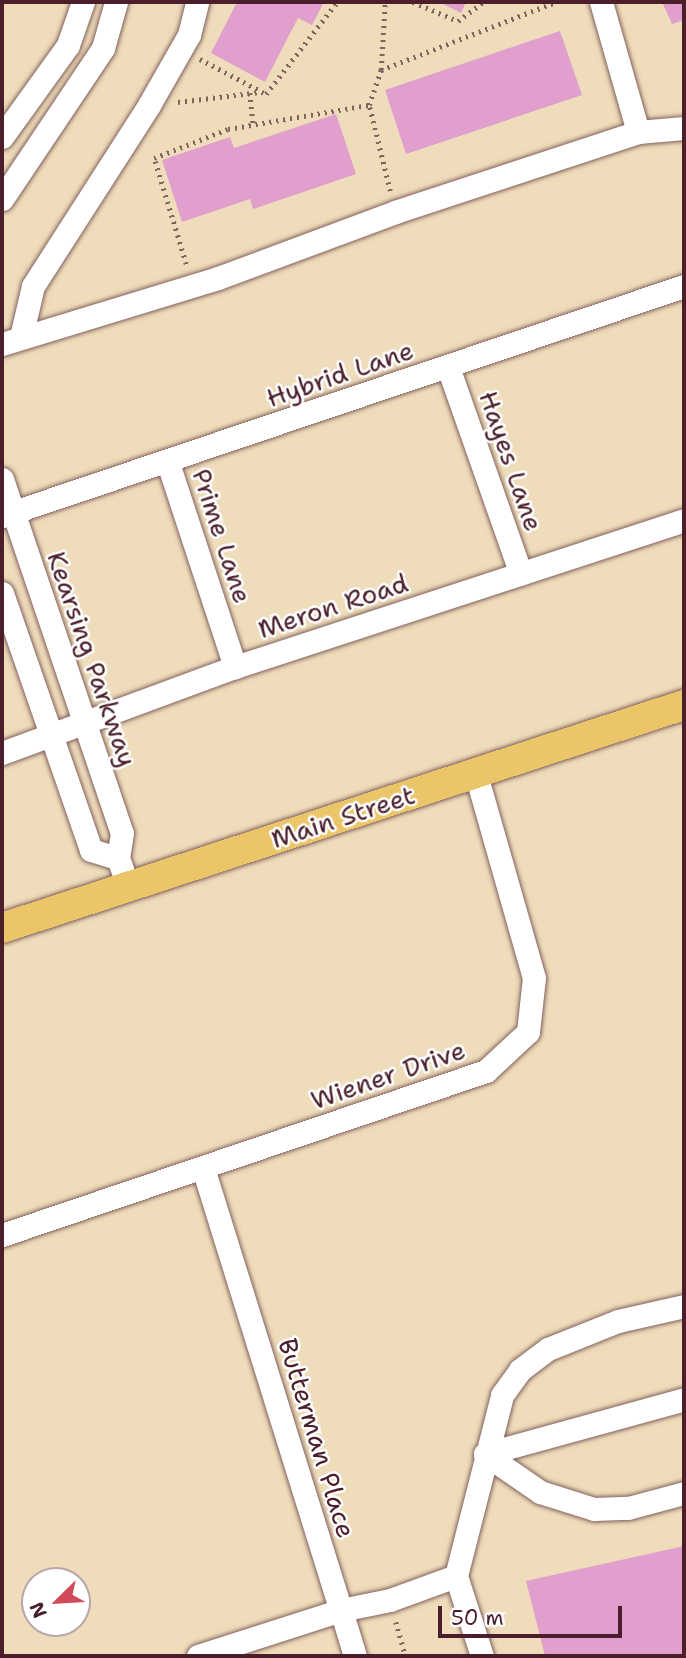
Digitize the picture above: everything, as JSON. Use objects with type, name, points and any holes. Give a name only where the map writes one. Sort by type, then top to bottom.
[{"type":"main road","name":"Main Street","points":[[2,928],[123,872],[476,775],[684,705]]},
{"type":"street","points":[[2,137],[68,45],[83,2]]},
{"type":"street","points":[[2,200],[103,48],[116,2]]},
{"type":"street","points":[[11,340],[33,286],[149,105],[180,49],[197,2]]},
{"type":"street","points":[[601,2],[638,132]]},
{"type":"street","points":[[11,340],[193,285],[395,212],[638,132],[684,128]]},
{"type":"street","name":"Hybrid Lane","points":[[7,514],[168,463],[684,286]]},
{"type":"street","name":"Hayes Lane","points":[[448,367],[521,573]]},
{"type":"street","name":"Prime Lane","points":[[168,463],[236,667]]},
{"type":"street","name":"Kearsing Parkway","points":[[2,479],[7,514],[122,833],[123,872]]},
{"type":"street","name":"Meron Road","points":[[2,753],[236,667],[684,520]]},
{"type":"street","points":[[2,593],[91,850],[123,872]]},
{"type":"street","name":"Wiener Drive","points":[[2,1235],[486,1071],[528,1032],[534,978],[476,775]]},
{"type":"street","name":"Butterman Place","points":[[204,1168],[355,1656]]},
{"type":"street","points":[[482,1656],[456,1576],[502,1395],[529,1363],[548,1349],[618,1321],[684,1306]]},
{"type":"street","points":[[485,1454],[684,1399]]},
{"type":"street","points":[[485,1454],[540,1492],[594,1509],[628,1508],[684,1493]]},
{"type":"street","points":[[198,1656],[341,1610],[390,1600],[456,1576]]},
{"type":"path","points":[[180,49],[266,94],[337,2]]},
{"type":"path","points":[[385,2],[381,70],[369,105],[395,212]]},
{"type":"path","points":[[413,2],[458,21],[483,2]]},
{"type":"path","points":[[381,70],[555,2]]},
{"type":"path","points":[[149,105],[261,92]]},
{"type":"path","points":[[250,93],[253,124]]},
{"type":"path","points":[[193,285],[154,158],[228,129],[369,105]]},
{"type":"path","points":[[390,1600],[406,1656]]},
{"type":"building","points":[[237,2],[324,2],[312,25],[298,18],[265,82],[211,53]]},
{"type":"building","points":[[439,2],[466,2],[461,13]]},
{"type":"building","points":[[662,2],[684,2],[684,20],[672,24]]},
{"type":"building","points":[[560,31],[582,95],[406,154],[385,90]]},
{"type":"building","points":[[336,114],[356,174],[253,209],[250,199],[182,222],[162,160],[230,137],[234,148]]},
{"type":"building","points":[[684,1546],[684,1656],[545,1656],[526,1581]]}]
